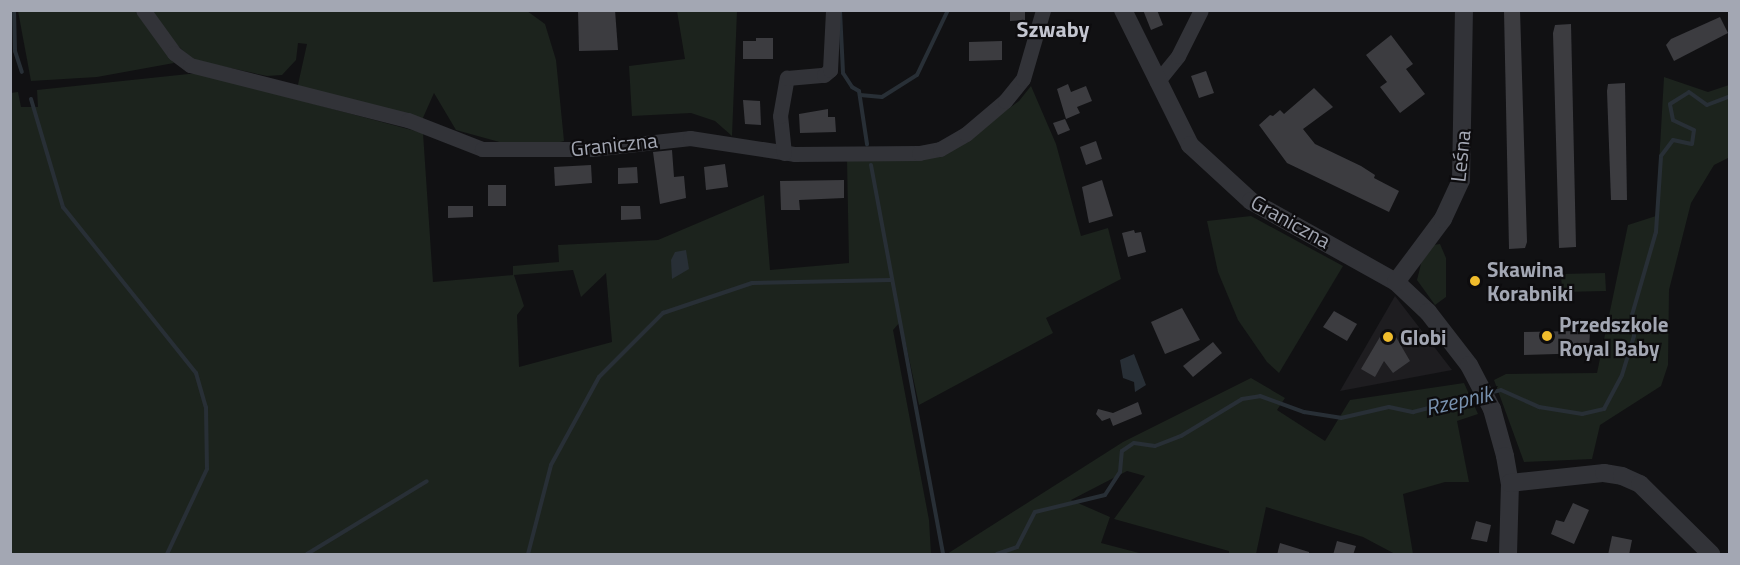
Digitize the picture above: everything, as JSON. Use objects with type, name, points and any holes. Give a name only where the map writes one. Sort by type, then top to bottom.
[{"type":"street","name":"Graniczna","points":[[143,10],[174,53],[190,65],[408,120],[482,149],[592,149],[690,138],[784,153],[919,153],[940,149],[966,134],[1005,101],[1023,79],[1043,10]]},
{"type":"street","points":[[784,153],[780,116],[787,78],[824,75],[830,70],[833,10]]},
{"type":"street","name":"Graniczna","points":[[1123,10],[1190,145],[1251,201],[1396,282],[1453,344],[1475,375],[1492,409],[1510,483],[1508,555]]},
{"type":"street","points":[[1157,82],[1178,56],[1201,10]]},
{"type":"street","name":"Leśna","points":[[1396,282],[1443,219],[1461,180],[1464,10]]},
{"type":"street","points":[[174,68],[190,65]]},
{"type":"street","points":[[1510,483],[1604,473],[1622,476],[1640,484],[1711,555]]},
{"type":"shaded area","points":[[18,11],[135,11],[174,63],[97,77],[31,81]]},
{"type":"shaded area","points":[[148,11],[527,11],[545,24],[556,60],[564,141],[544,146],[503,143],[456,130],[434,93],[422,120],[297,89],[307,44],[298,43],[296,60],[282,75],[267,76],[193,60],[157,26]]},
{"type":"shaded area","points":[[677,11],[737,11],[732,136],[715,121],[691,113],[632,116],[629,66],[685,59]]},
{"type":"shaded area","points":[[198,73],[423,133],[433,282],[513,275],[513,266],[559,262],[558,245],[658,240],[764,195],[770,270],[849,263],[847,159],[968,138],[1019,101],[1031,86],[1056,144],[1081,236],[1108,228],[1121,279],[1046,318],[1053,333],[919,405],[901,321],[893,330],[929,520],[931,554],[11,554],[10,93],[18,92],[21,107],[38,107],[37,90]],"holes":[[[573,270],[581,297],[606,273],[612,342],[519,367],[517,315],[524,306],[514,275]]]},
{"type":"shaded area","points":[[1664,77],[1708,92],[1729,85],[1730,157],[1714,165],[1691,203],[1669,290],[1668,365],[1661,386],[1600,425],[1592,459],[1524,462],[1494,380],[1506,374],[1597,373],[1628,225],[1656,216]]},
{"type":"shaded area","points":[[1251,216],[1343,266],[1279,373],[1267,362],[1238,320],[1218,272],[1207,221]]},
{"type":"shaded area","points":[[1440,244],[1446,258],[1446,297],[1435,305],[1417,280],[1422,260],[1433,245]]},
{"type":"shaded area","points":[[686,250],[689,269],[672,279],[671,260],[675,252]]},
{"type":"shaded area","points":[[1605,273],[1606,291],[1562,292],[1561,274]]},
{"type":"shaded area","points":[[1395,296],[1452,370],[1340,391]]},
{"type":"shaded area","points":[[1134,354],[1146,385],[1135,392],[1134,382],[1123,378],[1120,360]]},
{"type":"shaded area","points":[[1251,378],[1285,398],[1277,410],[1325,441],[1350,400],[1464,383],[1478,414],[1457,421],[1469,482],[1445,482],[1403,494],[1413,554],[1395,554],[1363,537],[1266,507],[1256,554],[1229,554],[1229,551],[1114,519],[1145,476],[1127,471],[1071,500],[1110,517],[1101,543],[1143,554],[947,554],[1123,442]]},
{"type":"building","points":[[578,10],[615,10],[618,50],[579,51]]},
{"type":"building","points":[[1010,10],[1025,10],[1025,20],[1010,21]]},
{"type":"building","points":[[1143,10],[1157,10],[1163,25],[1151,30]]},
{"type":"building","points":[[1520,10],[1527,242],[1525,248],[1509,249],[1504,11]]},
{"type":"building","points":[[1720,17],[1728,33],[1674,61],[1666,45],[1671,39]]},
{"type":"building","points":[[1571,24],[1576,247],[1559,248],[1553,33],[1555,25]]},
{"type":"building","points":[[1391,35],[1413,64],[1406,69],[1425,94],[1400,113],[1380,87],[1387,82],[1366,55]]},
{"type":"building","points":[[756,38],[773,38],[773,59],[743,59],[743,41],[756,41]]},
{"type":"building","points":[[1002,41],[1002,60],[969,61],[969,42]]},
{"type":"building","points":[[1206,71],[1214,93],[1199,98],[1191,76]]},
{"type":"building","points":[[1625,83],[1627,200],[1611,200],[1607,91],[1608,84]]},
{"type":"building","points":[[1068,84],[1071,92],[1086,86],[1092,101],[1077,107],[1080,113],[1066,119],[1057,89]]},
{"type":"building","points":[[1314,88],[1333,107],[1303,129],[1315,144],[1361,166],[1375,175],[1374,178],[1399,191],[1389,212],[1287,163],[1259,125],[1280,110],[1284,114]]},
{"type":"building","points":[[743,100],[760,101],[761,125],[745,124]]},
{"type":"building","points":[[828,109],[828,117],[835,117],[836,132],[800,133],[799,114]]},
{"type":"building","points":[[1065,119],[1070,130],[1058,135],[1053,123]]},
{"type":"building","points":[[1096,141],[1102,159],[1086,165],[1080,147]]},
{"type":"building","points":[[672,150],[674,177],[684,176],[686,198],[660,204],[653,152]]},
{"type":"building","points":[[725,164],[728,187],[706,190],[704,167]]},
{"type":"building","points":[[591,165],[592,183],[555,186],[554,167]]},
{"type":"building","points":[[637,167],[638,183],[618,184],[618,168]]},
{"type":"building","points":[[844,180],[844,198],[799,200],[800,210],[781,210],[780,181]]},
{"type":"building","points":[[1102,180],[1113,216],[1089,223],[1082,187]]},
{"type":"building","points":[[488,185],[506,185],[506,206],[488,206]]},
{"type":"building","points":[[448,206],[473,206],[473,217],[448,218]]},
{"type":"building","points":[[621,206],[640,206],[641,219],[621,220]]},
{"type":"building","points":[[1134,230],[1135,233],[1141,232],[1146,252],[1128,257],[1122,233]]},
{"type":"building","points":[[1182,308],[1200,340],[1165,354],[1151,322]]},
{"type":"building","points":[[1334,311],[1357,324],[1347,341],[1323,327]]},
{"type":"building","points":[[1384,330],[1396,337],[1410,361],[1393,373],[1384,361],[1375,377],[1361,369]]},
{"type":"building","points":[[1590,331],[1589,353],[1524,355],[1524,332]]},
{"type":"building","points":[[1213,342],[1222,353],[1193,377],[1183,366]]},
{"type":"building","points":[[1138,402],[1142,414],[1113,426],[1110,418],[1102,421],[1096,414],[1098,409],[1113,413]]},
{"type":"building","points":[[1573,503],[1589,510],[1574,544],[1551,534],[1556,520],[1564,522]]},
{"type":"building","points":[[1476,521],[1491,525],[1487,542],[1471,539]]},
{"type":"building","points":[[1612,536],[1632,540],[1629,555],[1608,555]]},
{"type":"building","points":[[1337,541],[1356,546],[1353,555],[1333,555]]},
{"type":"building","points":[[1280,543],[1309,552],[1309,555],[1277,555]]},
{"type":"waterway","points":[[14,10],[15,51],[22,72]]},
{"type":"waterway","points":[[860,95],[882,97],[917,75],[948,10]]},
{"type":"waterway","points":[[840,11],[843,73],[852,87],[859,91],[867,144]]},
{"type":"waterway","name":"Rzepnik","points":[[1489,393],[1501,390],[1539,407],[1582,414],[1604,409],[1622,375],[1634,336],[1632,315],[1656,232],[1661,156],[1673,140],[1692,144],[1694,130],[1673,120],[1670,104],[1689,92],[1707,105],[1730,96]]},
{"type":"waterway","points":[[31,99],[63,207],[196,373],[206,407],[207,469],[167,554]]},
{"type":"waterway","points":[[871,165],[943,554]]},
{"type":"waterway","points":[[528,554],[551,465],[599,377],[663,313],[752,283],[891,280]]},
{"type":"waterway","name":"Rzepnik","points":[[997,554],[1017,547],[1035,512],[1105,495],[1120,472],[1122,451],[1134,443],[1155,446],[1181,436],[1242,399],[1260,396],[1304,412],[1341,418],[1389,407],[1413,412],[1479,395]]},
{"type":"waterway","points":[[307,554],[427,481]]},
{"type":"place","name":"Skawina Korabniki","points":[[1475,281]]},
{"type":"place","name":"Przedszkole Royal Baby","points":[[1547,336]]},
{"type":"place","name":"Globi","points":[[1388,337]]},
{"type":"district","name":"Szwaby","points":[[1053,30]]}]
